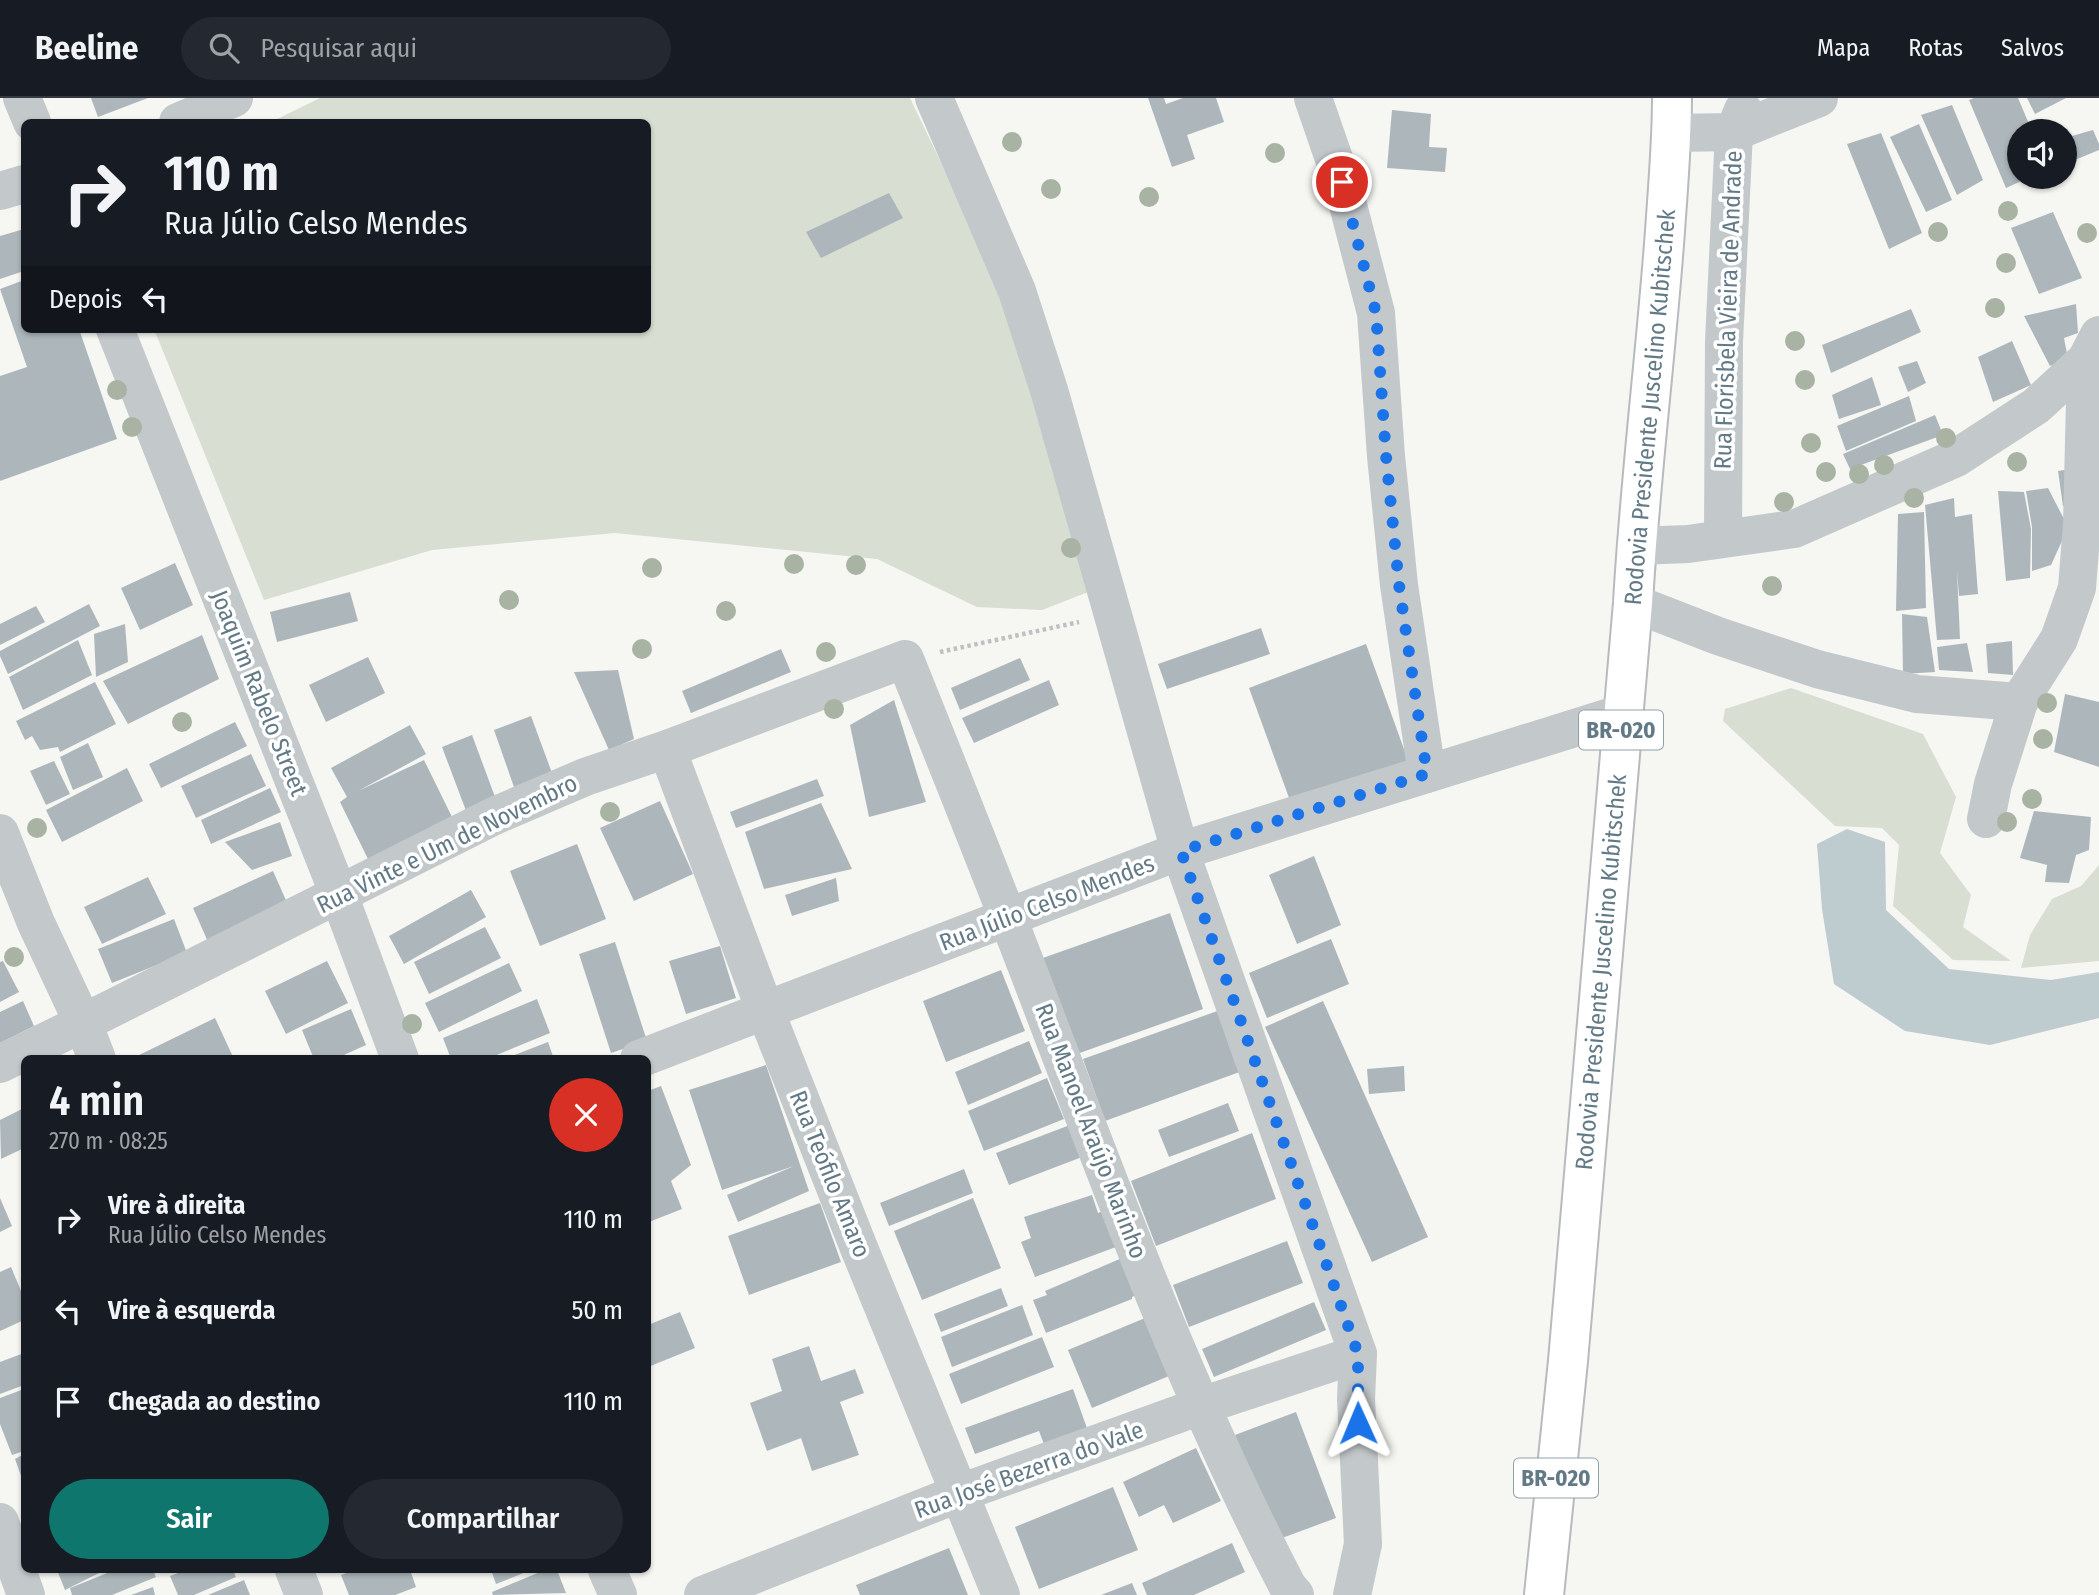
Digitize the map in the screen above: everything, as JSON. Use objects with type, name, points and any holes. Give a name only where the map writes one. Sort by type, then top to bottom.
[{"type":"highway","name":"Rodovia Presidente Juscelino Kubitschek","points":[[1544,1595],[1568,1361],[1636,546],[1660,310],[1672,116]]},
{"type":"street","points":[[22,98],[31,119]]},
{"type":"street","points":[[185,119],[234,98]]},
{"type":"street","points":[[934,98],[1017,291],[1049,390],[1181,851],[1358,1354],[1356,1399],[1363,1544],[1352,1595]]},
{"type":"street","points":[[1313,98],[1342,182],[1376,313],[1399,585],[1427,774]]},
{"type":"street","name":"Rua Florisbela Vieira de Andrade","points":[[1723,538],[1724,342],[1741,115],[1819,98]]},
{"type":"street","points":[[1672,116],[1741,115]]},
{"type":"street","points":[[0,191],[21,185]]},
{"type":"street","name":"Joaquim Rabelo Street","points":[[117,333],[339,895],[399,1055]]},
{"type":"street","points":[[1636,546],[1688,544],[1794,529],[1956,458],[2036,406],[2093,348]]},
{"type":"street","points":[[1986,819],[1993,785],[2019,702],[2059,639],[2077,588],[2093,348]]},
{"type":"street","points":[[1633,603],[1718,636],[1817,669],[1917,694],[2019,702]]},
{"type":"street","name":"Rua Vinte e Um de Novembro","points":[[0,1064],[494,816],[585,777],[905,659]]},
{"type":"street","name":"Rua Manoel Araújo Marinho","points":[[905,659],[1009,919],[1104,1170],[1201,1406],[1248,1510],[1288,1587],[1295,1595]]},
{"type":"street","name":"Rua Júlio Celso Mendes","points":[[649,1055],[1181,851],[1623,713]]},
{"type":"street","name":"Rua Teófilo Amaro","points":[[667,749],[765,1010],[1001,1595]]},
{"type":"street","points":[[0,833],[36,923],[95,1055]]},
{"type":"street","name":"Rua José Bezerra do Vale","points":[[703,1595],[960,1493],[1201,1406],[1358,1354]]},
{"type":"street","points":[[0,1522],[26,1595]]},
{"type":"street","points":[[295,1573],[304,1595]]},
{"type":"street","points":[[608,1573],[618,1595]]},
{"type":"path","points":[[905,659],[1114,615]]},
{"type":"shaded area","points":[[320,98],[910,98],[1004,294],[1096,589],[1042,610],[977,607],[877,559],[615,533],[432,550],[264,600],[156,333],[651,333],[651,119],[277,119]]},
{"type":"shaded area","points":[[1791,688],[1923,734],[1956,797],[1940,853],[1971,895],[1963,927],[2011,961],[1953,960],[1893,906],[1899,845],[1882,828],[1835,826],[1723,721],[1725,709]]},
{"type":"shaded area","points":[[1847,829],[1885,842],[1886,910],[1949,969],[2051,980],[2099,972],[2099,1018],[1990,1045],[1905,1031],[1834,984],[1822,909],[1817,844]]},
{"type":"shaded area","points":[[2099,865],[2099,961],[2021,968],[2030,935],[2052,899],[2081,886]]},
{"type":"building","points":[[91,98],[148,98],[98,117]]},
{"type":"building","points":[[1148,98],[1164,98],[1166,104],[1183,98],[1216,98],[1224,122],[1187,135],[1195,159],[1172,167]]},
{"type":"building","points":[[2018,98],[2027,119],[2007,119],[2006,188],[1969,100]]},
{"type":"building","points":[[2027,98],[2066,98],[2035,114]]},
{"type":"building","points":[[1952,105],[1983,180],[1957,195],[1921,115]]},
{"type":"building","points":[[1392,110],[1431,114],[1429,147],[1447,148],[1445,172],[1387,168]]},
{"type":"building","points":[[1919,124],[1952,200],[1926,212],[1890,137]]},
{"type":"building","points":[[2093,130],[2099,150],[2077,159],[2077,135]]},
{"type":"building","points":[[1881,133],[1922,233],[1889,249],[1847,144]]},
{"type":"building","points":[[889,193],[903,218],[821,258],[806,232]]},
{"type":"building","points":[[2053,212],[2082,278],[2039,294],[2011,228]]},
{"type":"building","points":[[21,230],[21,272],[0,279],[0,236]]},
{"type":"building","points":[[21,281],[21,333],[80,333],[117,439],[0,481],[0,376],[27,367],[0,289]]},
{"type":"building","points":[[2076,304],[2078,333],[2064,338],[2068,359],[2050,366],[2024,316]]},
{"type":"building","points":[[1911,309],[1921,332],[1831,373],[1822,345]]},
{"type":"building","points":[[2012,341],[2031,385],[1993,402],[1978,357]]},
{"type":"building","points":[[1917,361],[1926,383],[1908,392],[1898,367]]},
{"type":"building","points":[[1872,377],[1881,405],[1839,419],[1832,395]]},
{"type":"building","points":[[1909,396],[1916,421],[1846,451],[1837,426]]},
{"type":"building","points":[[1935,415],[1943,435],[1850,469],[1843,454]]},
{"type":"building","points":[[2077,468],[2079,506],[2063,506],[2058,471]]},
{"type":"building","points":[[2048,488],[2066,523],[2062,541],[2051,565],[2032,571],[2032,527],[2026,491]]},
{"type":"building","points":[[1998,491],[2024,492],[2031,529],[2030,578],[2006,581]]},
{"type":"building","points":[[1954,498],[1955,517],[1972,514],[1978,594],[1959,596],[1957,571],[1960,639],[1937,640],[1925,505]]},
{"type":"building","points":[[1924,512],[1926,608],[1896,611],[1898,514]]},
{"type":"building","points":[[175,563],[193,605],[140,630],[121,588]]},
{"type":"building","points":[[350,592],[358,621],[277,642],[270,612]]},
{"type":"building","points":[[89,604],[100,626],[8,674],[0,651]]},
{"type":"building","points":[[36,606],[45,622],[0,645],[0,624]]},
{"type":"building","points":[[1902,614],[1927,617],[1935,672],[1903,674]]},
{"type":"building","points":[[125,624],[128,662],[96,677],[94,634]]},
{"type":"building","points":[[1261,628],[1270,654],[1167,689],[1158,664]]},
{"type":"building","points":[[202,635],[219,679],[128,724],[103,681]]},
{"type":"building","points":[[78,640],[92,675],[23,710],[9,677]]},
{"type":"building","points":[[2012,641],[2013,675],[1988,673],[1986,644]]},
{"type":"building","points":[[1967,643],[1973,672],[1939,670],[1937,647]]},
{"type":"building","points":[[1366,644],[1409,763],[1292,806],[1249,688]]},
{"type":"building","points":[[781,649],[791,672],[691,713],[682,691]]},
{"type":"building","points":[[368,657],[385,693],[326,722],[309,685]]},
{"type":"building","points":[[1020,658],[1030,680],[960,710],[951,688]]},
{"type":"building","points":[[618,670],[634,739],[609,750],[574,672]]},
{"type":"building","points":[[1049,680],[1059,705],[974,743],[962,718]]},
{"type":"building","points":[[95,682],[116,724],[60,752],[58,747],[40,750],[32,736],[25,740],[16,721]]},
{"type":"building","points":[[2065,694],[2099,702],[2099,767],[2054,752]]},
{"type":"building","points":[[894,700],[926,802],[869,817],[850,725]]},
{"type":"building","points":[[531,716],[552,773],[514,787],[494,730]]},
{"type":"building","points":[[235,722],[247,746],[161,788],[149,764]]},
{"type":"building","points":[[410,725],[426,754],[358,791],[424,760],[452,817],[368,859],[340,802],[347,797],[331,768]]},
{"type":"building","points":[[472,735],[498,805],[468,816],[442,747]]},
{"type":"building","points":[[88,743],[103,777],[73,790],[60,757]]},
{"type":"building","points":[[251,754],[266,786],[196,818],[181,786]]},
{"type":"building","points":[[54,761],[70,794],[46,805],[30,771]]},
{"type":"building","points":[[127,768],[143,801],[62,842],[46,810]]},
{"type":"building","points":[[817,779],[824,796],[736,828],[730,812]]},
{"type":"building","points":[[270,788],[281,812],[211,844],[201,820]]},
{"type":"building","points":[[660,801],[693,874],[634,901],[600,828]]},
{"type":"building","points":[[821,803],[852,869],[764,889],[745,832]]},
{"type":"building","points":[[2034,811],[2091,817],[2089,850],[2076,855],[2069,883],[2045,882],[2047,865],[2020,858]]},
{"type":"building","points":[[280,822],[292,856],[252,870],[225,842]]},
{"type":"building","points":[[577,844],[606,919],[540,946],[510,871]]},
{"type":"building","points":[[1314,856],[1341,925],[1297,944],[1269,875]]},
{"type":"building","points":[[273,871],[289,907],[209,944],[193,908]]},
{"type":"building","points":[[148,877],[166,914],[102,944],[84,907]]},
{"type":"building","points":[[836,878],[839,901],[792,916],[785,895]]},
{"type":"building","points":[[471,890],[486,917],[404,964],[389,936]]},
{"type":"building","points":[[1170,913],[1203,1009],[1074,1055],[1040,959]]},
{"type":"building","points":[[174,919],[187,953],[112,983],[98,949]]},
{"type":"building","points":[[485,927],[501,958],[429,994],[414,962]]},
{"type":"building","points":[[1331,939],[1349,984],[1267,1018],[1249,973]]},
{"type":"building","points":[[615,942],[647,1041],[611,1053],[579,954]]},
{"type":"building","points":[[720,946],[736,998],[686,1014],[669,961]]},
{"type":"building","points":[[3,961],[19,992],[0,1002],[0,962]]},
{"type":"building","points":[[327,961],[348,1003],[286,1034],[265,991]]},
{"type":"building","points":[[509,963],[522,991],[439,1032],[425,1003]]},
{"type":"building","points":[[1001,970],[1025,1031],[946,1062],[923,1001]]},
{"type":"building","points":[[537,999],[550,1033],[497,1055],[449,1055],[443,1038]]},
{"type":"building","points":[[23,1001],[34,1026],[0,1043],[0,1012]]},
{"type":"building","points":[[1323,1001],[1428,1237],[1372,1262],[1265,1027]]},
{"type":"building","points":[[351,1009],[366,1045],[344,1055],[312,1055],[302,1030]]},
{"type":"building","points":[[1223,1009],[1245,1070],[1105,1121],[1083,1059]]},
{"type":"building","points":[[215,1018],[232,1055],[139,1055]]},
{"type":"building","points":[[1029,1041],[1042,1073],[968,1105],[955,1072]]},
{"type":"building","points":[[548,1042],[553,1055],[514,1055]]},
{"type":"building","points":[[766,1065],[809,1191],[738,1222],[727,1195],[794,1166],[722,1190],[689,1090]]},
{"type":"building","points":[[1404,1066],[1405,1091],[1369,1094],[1367,1069]]},
{"type":"building","points":[[1047,1078],[1064,1119],[984,1151],[968,1111]]},
{"type":"building","points":[[661,1086],[691,1165],[671,1181],[682,1209],[651,1221],[651,1090]]},
{"type":"building","points":[[1228,1103],[1239,1131],[1169,1157],[1158,1130]]},
{"type":"building","points":[[21,1110],[21,1149],[1,1159],[0,1120]]},
{"type":"building","points":[[1070,1125],[1082,1157],[1009,1185],[996,1153]]},
{"type":"building","points":[[1252,1133],[1276,1199],[1156,1246],[1131,1181]]},
{"type":"building","points":[[964,1169],[973,1193],[889,1226],[880,1203]]},
{"type":"building","points":[[1092,1195],[1098,1213],[1103,1211],[1116,1247],[1035,1277],[1021,1242],[1031,1238],[1024,1217]]},
{"type":"building","points":[[0,1198],[12,1226],[0,1232]]},
{"type":"building","points":[[973,1198],[1001,1268],[922,1300],[894,1231]]},
{"type":"building","points":[[820,1203],[841,1262],[749,1295],[728,1236]]},
{"type":"building","points":[[1287,1241],[1303,1283],[1189,1327],[1173,1285]]},
{"type":"building","points":[[1122,1258],[1138,1294],[1132,1299],[1046,1333],[1033,1300],[1047,1295],[1045,1291]]},
{"type":"building","points":[[11,1267],[21,1291],[21,1321],[0,1331],[0,1272]]},
{"type":"building","points":[[1001,1288],[1008,1306],[941,1332],[934,1314]]},
{"type":"building","points":[[1314,1302],[1326,1330],[1214,1377],[1202,1349]]},
{"type":"building","points":[[1022,1305],[1033,1335],[952,1367],[941,1337]]},
{"type":"building","points":[[680,1312],[695,1348],[651,1366],[651,1324]]},
{"type":"building","points":[[1145,1318],[1169,1376],[1092,1408],[1068,1350]]},
{"type":"building","points":[[1042,1337],[1054,1367],[961,1404],[949,1374]]},
{"type":"building","points":[[809,1346],[821,1381],[855,1369],[864,1393],[840,1402],[859,1455],[812,1471],[801,1438],[767,1451],[750,1403],[782,1391],[772,1359]]},
{"type":"building","points":[[21,1354],[21,1386],[0,1394],[0,1362]]},
{"type":"building","points":[[1073,1389],[1088,1431],[1045,1447],[1039,1431],[975,1454],[965,1428]]},
{"type":"building","points":[[21,1390],[21,1452],[12,1455],[0,1424],[0,1398]]},
{"type":"building","points":[[1296,1412],[1336,1518],[1274,1541],[1235,1435]]},
{"type":"building","points":[[1196,1448],[1221,1501],[1173,1523],[1164,1505],[1139,1517],[1123,1482]]},
{"type":"building","points":[[21,1456],[21,1476],[15,1459]]},
{"type":"building","points":[[1113,1487],[1138,1550],[1039,1589],[1015,1527]]},
{"type":"building","points":[[1232,1543],[1245,1572],[1194,1595],[1147,1595],[1142,1583]]},
{"type":"building","points":[[949,1548],[968,1595],[860,1595],[856,1585]]},
{"type":"building","points":[[58,1573],[99,1573],[65,1590]]},
{"type":"building","points":[[108,1573],[154,1573],[156,1577],[112,1595],[72,1595],[70,1588]]},
{"type":"building","points":[[178,1573],[234,1573],[236,1577],[194,1595],[178,1595],[170,1576]]},
{"type":"building","points":[[411,1573],[416,1587],[395,1595],[349,1595],[341,1575]]},
{"type":"building","points":[[492,1573],[524,1573],[496,1584]]},
{"type":"building","points":[[538,1573],[558,1573],[566,1593],[493,1595],[492,1592]]},
{"type":"building","points":[[244,1580],[250,1595],[208,1595]]},
{"type":"building","points":[[1132,1583],[1137,1595],[1101,1595]]},
{"type":"building","points":[[153,1587],[155,1595],[131,1595]]},
{"type":"route","points":[[1342,182],[1376,313],[1399,585],[1427,774],[1181,851],[1358,1354],[1358,1423]]}]
